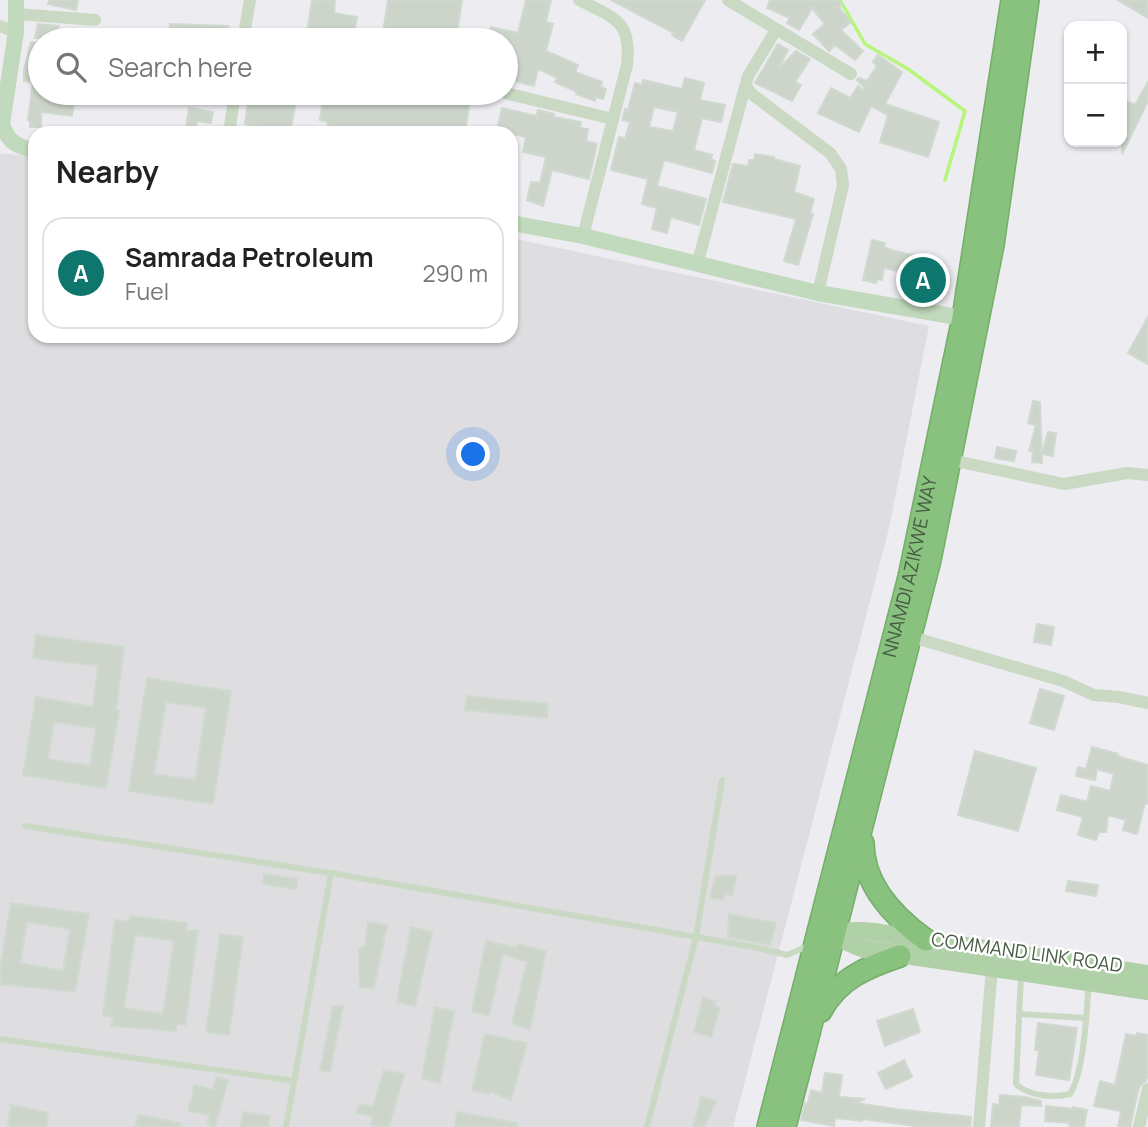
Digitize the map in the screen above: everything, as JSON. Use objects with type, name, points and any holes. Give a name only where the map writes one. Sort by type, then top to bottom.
[{"type":"highway","name":"NNAMDI AZIKWE WAY","points":[[768,1127],[909,577],[963,318],[1012,0]]},
{"type":"highway","name":"NNAMDI AZIKWE WAY","points":[[785,1127],[912,637],[951,460],[993,245],[1028,0]]},
{"type":"highway","points":[[866,816],[863,851],[866,868],[895,913],[926,940]]},
{"type":"highway","points":[[808,1039],[822,1008],[833,992],[868,966],[900,956]]},
{"type":"main road","points":[[805,984],[817,956],[836,934],[828,913],[827,896]]},
{"type":"main road","name":"COMMAND LINK ROAD","points":[[836,934],[854,930],[1148,974]]},
{"type":"main road","name":"COMMAND LINK ROAD","points":[[836,934],[864,949],[900,956],[1148,991]]},
{"type":"street","points":[[245,28],[250,0]]},
{"type":"street","points":[[579,0],[616,19],[626,32],[629,47],[627,65],[583,236]]},
{"type":"street","points":[[728,0],[851,74]]},
{"type":"street","points":[[28,149],[21,148],[7,139],[2,124],[8,29],[16,7],[95,20]]},
{"type":"street","points":[[697,265],[747,88],[748,76],[776,30]]},
{"type":"street","points":[[747,88],[830,153],[841,169],[843,185],[818,293]]},
{"type":"street","points":[[518,96],[613,119]]},
{"type":"street","points":[[230,126],[233,105]]},
{"type":"street","points":[[518,224],[583,236],[818,293],[963,318]]},
{"type":"street","points":[[951,460],[1063,484],[1127,473],[1148,475]]},
{"type":"street","points":[[912,637],[1063,681],[1094,695],[1148,703]]},
{"type":"street","points":[[979,1127],[992,967]]},
{"type":"street","points":[[1139,1127],[1148,1089]]},
{"type":"lane","points":[[647,1127],[696,936],[722,780]]},
{"type":"lane","points":[[25,825],[331,873],[696,936],[788,955],[816,942]]},
{"type":"lane","points":[[286,1127],[331,873]]},
{"type":"lane","points":[[1021,972],[1016,1084],[1028,1092],[1048,1095],[1070,1094],[1073,1087],[1079,1067],[1089,982]]},
{"type":"lane","points":[[1020,1014],[1086,1018]]},
{"type":"lane","points":[[0,1039],[294,1081]]},
{"type":"shaded area","points":[[0,153],[28,156],[28,343],[518,343],[518,239],[929,326],[889,528],[733,1127],[0,1127]]},
{"type":"building","points":[[49,0],[78,0],[76,10],[48,4]]},
{"type":"building","points":[[312,0],[335,0],[334,13],[357,17],[355,28],[308,28]]},
{"type":"building","points":[[388,0],[462,0],[458,28],[384,28]]},
{"type":"building","points":[[526,0],[551,0],[546,22],[553,24],[546,51],[578,65],[575,72],[602,82],[601,87],[606,89],[603,99],[596,97],[595,101],[576,94],[577,92],[555,82],[558,78],[538,69],[534,86],[518,82],[518,33]]},
{"type":"building","points":[[611,0],[705,0],[682,41],[672,35],[674,33]]},
{"type":"building","points":[[770,0],[838,0],[842,5],[839,8],[851,22],[841,30],[863,51],[855,60],[835,45],[829,51],[813,34],[825,24],[812,8],[799,30],[787,23],[790,18],[767,8]]},
{"type":"building","points":[[1118,0],[1148,0],[1148,18]]},
{"type":"building","points":[[38,24],[59,26],[58,28],[37,28]]},
{"type":"building","points":[[170,24],[228,26],[228,28],[170,28]]},
{"type":"building","points":[[778,44],[788,50],[778,69],[796,51],[810,59],[795,82],[801,85],[792,101],[755,83]]},
{"type":"building","points":[[28,54],[28,81],[24,81]]},
{"type":"building","points":[[878,55],[902,72],[885,104],[939,122],[928,157],[880,142],[888,115],[871,106],[859,132],[818,113],[831,88],[850,98],[858,86],[863,90],[865,88],[857,80],[859,78],[867,81],[877,66],[873,62]]},
{"type":"building","points":[[685,78],[704,83],[700,100],[725,105],[721,122],[702,118],[694,150],[712,155],[711,159],[715,161],[712,173],[664,160],[657,186],[706,199],[699,225],[671,217],[667,233],[652,229],[657,208],[642,204],[648,179],[611,170],[619,137],[625,139],[630,122],[622,120],[625,109],[628,110],[635,83],[642,85],[643,80],[682,89]],"holes":[[[654,107],[678,112],[673,131],[649,127]]]},
{"type":"building","points":[[1148,82],[1148,101],[1127,144],[1127,101],[1135,105]]},
{"type":"building","points":[[30,105],[73,105],[72,116],[41,112],[41,126],[30,126]]},
{"type":"building","points":[[247,105],[295,105],[291,126],[245,124]]},
{"type":"building","points":[[322,105],[469,105],[466,126],[327,126],[328,122],[320,120]]},
{"type":"building","points":[[189,108],[213,112],[211,123],[197,121],[196,126],[186,126]]},
{"type":"building","points":[[502,108],[536,116],[538,110],[554,114],[554,117],[581,122],[580,128],[588,129],[586,141],[597,144],[589,179],[552,170],[543,206],[527,200],[531,182],[540,183],[546,157],[523,152],[526,137],[518,135],[518,126],[498,126]]},
{"type":"building","points":[[755,154],[800,166],[794,192],[814,199],[810,213],[813,214],[798,265],[784,261],[796,219],[723,202],[733,164],[748,166],[749,160],[754,160]]},
{"type":"building","points":[[872,240],[885,243],[884,247],[891,250],[941,262],[935,287],[901,279],[903,272],[884,268],[882,280],[877,279],[876,283],[863,280]]},
{"type":"building","points":[[1148,317],[1148,364],[1128,353]]},
{"type":"building","points":[[1033,401],[1040,402],[1042,463],[1032,462],[1033,452],[1029,451],[1036,425],[1028,423]]},
{"type":"building","points":[[1048,432],[1056,433],[1053,456],[1042,454]]},
{"type":"building","points":[[997,447],[1016,451],[1014,461],[995,458]]},
{"type":"building","points":[[1037,624],[1054,627],[1051,645],[1034,642]]},
{"type":"building","points":[[36,635],[124,647],[116,710],[119,711],[106,788],[23,775],[36,697],[93,707],[98,666],[33,658]],"holes":[[[54,722],[96,728],[90,766],[48,759]]]},
{"type":"building","points":[[147,678],[231,691],[213,804],[129,791]],"holes":[[[166,702],[206,708],[195,780],[154,774]]]},
{"type":"building","points":[[1040,689],[1064,696],[1054,730],[1030,723]]},
{"type":"building","points":[[467,696],[548,704],[547,718],[465,710]]},
{"type":"building","points":[[1092,747],[1148,765],[1148,804],[1145,803],[1137,834],[1123,830],[1126,820],[1108,815],[1106,832],[1099,832],[1096,840],[1078,835],[1083,817],[1057,810],[1061,795],[1087,802],[1091,786],[1110,791],[1114,774],[1097,769],[1095,780],[1076,776],[1078,767],[1086,769]]},
{"type":"building","points":[[975,751],[1036,768],[1018,831],[958,815]]},
{"type":"building","points":[[264,874],[297,879],[296,889],[263,884]]},
{"type":"building","points":[[716,876],[736,876],[732,895],[725,894],[723,900],[710,898]]},
{"type":"building","points":[[1068,881],[1098,885],[1096,896],[1066,891]]},
{"type":"building","points":[[11,903],[89,914],[75,992],[0,984],[0,968]],"holes":[[[27,922],[70,929],[63,971],[20,963]]]},
{"type":"building","points":[[729,914],[776,923],[770,945],[728,937]]},
{"type":"building","points":[[130,916],[187,923],[186,931],[198,930],[185,1025],[177,1024],[176,1031],[111,1026],[113,1017],[103,1016],[115,920],[129,922]],"holes":[[[135,935],[174,941],[163,1014],[124,1008]]]},
{"type":"building","points":[[368,922],[387,925],[374,988],[360,987],[359,948],[365,947]]},
{"type":"building","points":[[411,927],[432,932],[415,1006],[397,1002]]},
{"type":"building","points":[[220,934],[243,937],[229,1035],[206,1032]]},
{"type":"building","points":[[486,941],[517,948],[517,944],[546,951],[530,1029],[512,1024],[527,962],[503,954],[489,1016],[472,1011]]},
{"type":"building","points":[[703,997],[715,1001],[715,1006],[720,1008],[711,1037],[694,1032]]},
{"type":"building","points":[[333,1006],[343,1006],[330,1072],[320,1070]]},
{"type":"building","points":[[435,1007],[454,1011],[440,1083],[422,1078]]},
{"type":"building","points":[[913,1009],[920,1032],[885,1046],[877,1021]]},
{"type":"building","points":[[1038,1023],[1077,1028],[1069,1080],[1036,1075]]},
{"type":"building","points":[[1137,1033],[1148,1035],[1148,1073],[1146,1081],[1139,1087],[1130,1127],[1118,1127],[1121,1111],[1094,1106],[1100,1081],[1115,1085],[1126,1034],[1136,1036]]},
{"type":"building","points":[[485,1034],[527,1043],[511,1100],[489,1091],[489,1094],[472,1090]]},
{"type":"building","points":[[904,1060],[912,1077],[886,1089],[878,1073]]},
{"type":"building","points":[[384,1070],[404,1074],[389,1127],[371,1125],[372,1116],[356,1113],[360,1104],[373,1107]]},
{"type":"building","points":[[825,1073],[842,1075],[839,1097],[865,1099],[856,1103],[895,1109],[971,1117],[970,1127],[923,1127],[835,1118],[834,1126],[801,1120],[811,1090],[822,1093]]},
{"type":"building","points":[[216,1077],[228,1080],[215,1127],[207,1124],[210,1115],[189,1111],[189,1102],[191,1103],[194,1085],[213,1090]]},
{"type":"building","points":[[1000,1095],[1041,1101],[1041,1106],[1021,1105],[1019,1127],[991,1127],[993,1104],[999,1105]]},
{"type":"building","points":[[701,1097],[716,1101],[704,1127],[693,1127]]},
{"type":"building","points":[[11,1105],[48,1113],[46,1127],[8,1127]]},
{"type":"building","points":[[1046,1106],[1087,1110],[1084,1127],[1069,1127],[1070,1123],[1045,1121]]},
{"type":"building","points":[[243,1112],[270,1116],[268,1127],[241,1127]]},
{"type":"building","points":[[457,1112],[517,1123],[516,1127],[455,1127]]},
{"type":"building","points":[[139,1115],[180,1123],[180,1127],[135,1127]]},
{"type":"waterway","points":[[840,0],[865,44],[908,69],[965,111],[945,180]]},
{"type":"place","name":"Samrada Petroleum","points":[[923,280]]}]
